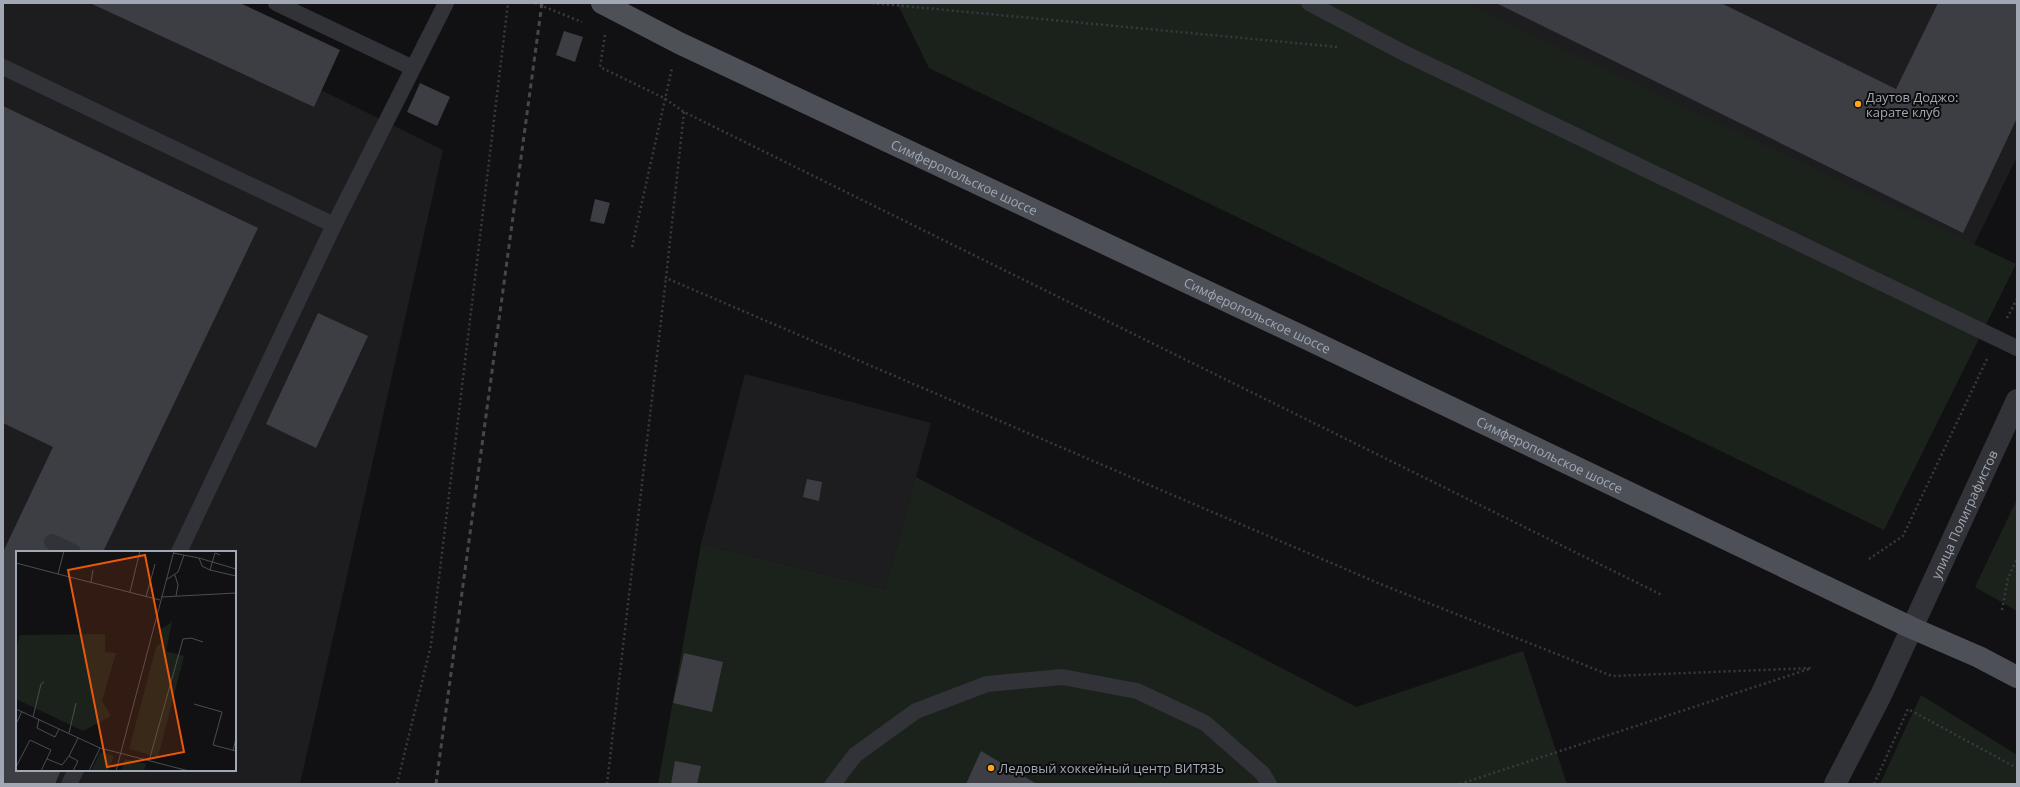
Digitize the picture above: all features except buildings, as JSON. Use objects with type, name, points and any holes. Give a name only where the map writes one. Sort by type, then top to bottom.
[{"type":"main road","name":"Симферопольское шоссе","points":[[602,3],[679,43],[1312,341],[1912,628],[1979,657],[2017,677]]},
{"type":"street","name":"улица Полиграфистов","points":[[1835,784],[1912,628],[2017,400]]},
{"type":"lane","points":[[276,3],[413,68]]},
{"type":"lane","points":[[179,551],[334,225],[446,3]]},
{"type":"lane","points":[[1309,3],[1404,53],[2017,348]]},
{"type":"lane","points":[[3,67],[334,225]]},
{"type":"lane","points":[[52,542],[72,551]]},
{"type":"lane","points":[[833,784],[855,755],[916,710],[987,684],[1062,677],[1137,690],[1205,723],[1262,773],[1269,784]]},
{"type":"lane","points":[[69,784],[76,771]]},
{"type":"path","points":[[397,784],[431,645],[508,3]]},
{"type":"path","points":[[534,3],[584,23]]},
{"type":"path","points":[[872,3],[1341,47]]},
{"type":"path","points":[[606,31],[600,67],[664,98],[684,112],[1662,595]]},
{"type":"path","points":[[632,247],[664,98],[679,43]]},
{"type":"path","points":[[607,784],[684,112]]},
{"type":"path","points":[[666,278],[1371,580],[1612,676],[1812,668],[1460,784]]},
{"type":"path","points":[[1869,559],[1903,536],[2017,299]]},
{"type":"path","points":[[2002,610],[2008,578],[2017,559]]},
{"type":"path","points":[[2008,578],[2017,563]]},
{"type":"path","points":[[1874,784],[1908,709],[2017,768]]},
{"type":"shaded area","points":[[3,3],[90,3],[321,90],[443,150],[300,784],[3,784]]},
{"type":"shaded area","points":[[897,3],[1465,3],[2016,264],[1884,530],[929,68]]},
{"type":"shaded area","name":"Даутов Доджо: карате клуб","points":[[1437,3],[2017,3],[2017,157],[1966,261]]},
{"type":"shaded area","points":[[745,374],[931,423],[885,589],[701,544]]},
{"type":"shaded area","points":[[916,477],[1356,707],[1523,651],[1567,784],[658,784],[701,544],[885,589]]},
{"type":"shaded area","points":[[2017,499],[2017,611],[1975,587]]},
{"type":"shaded area","points":[[1921,695],[2017,755],[2017,784],[1880,784]]},
{"type":"railway","points":[[436,784],[542,3]]},
{"type":"place","name":"Даутов Доджо: карате клуб","points":[[1858,104]]},
{"type":"place","name":"Ледовый хоккейный центр ВИТЯЗЬ","points":[[991,768]]}]
